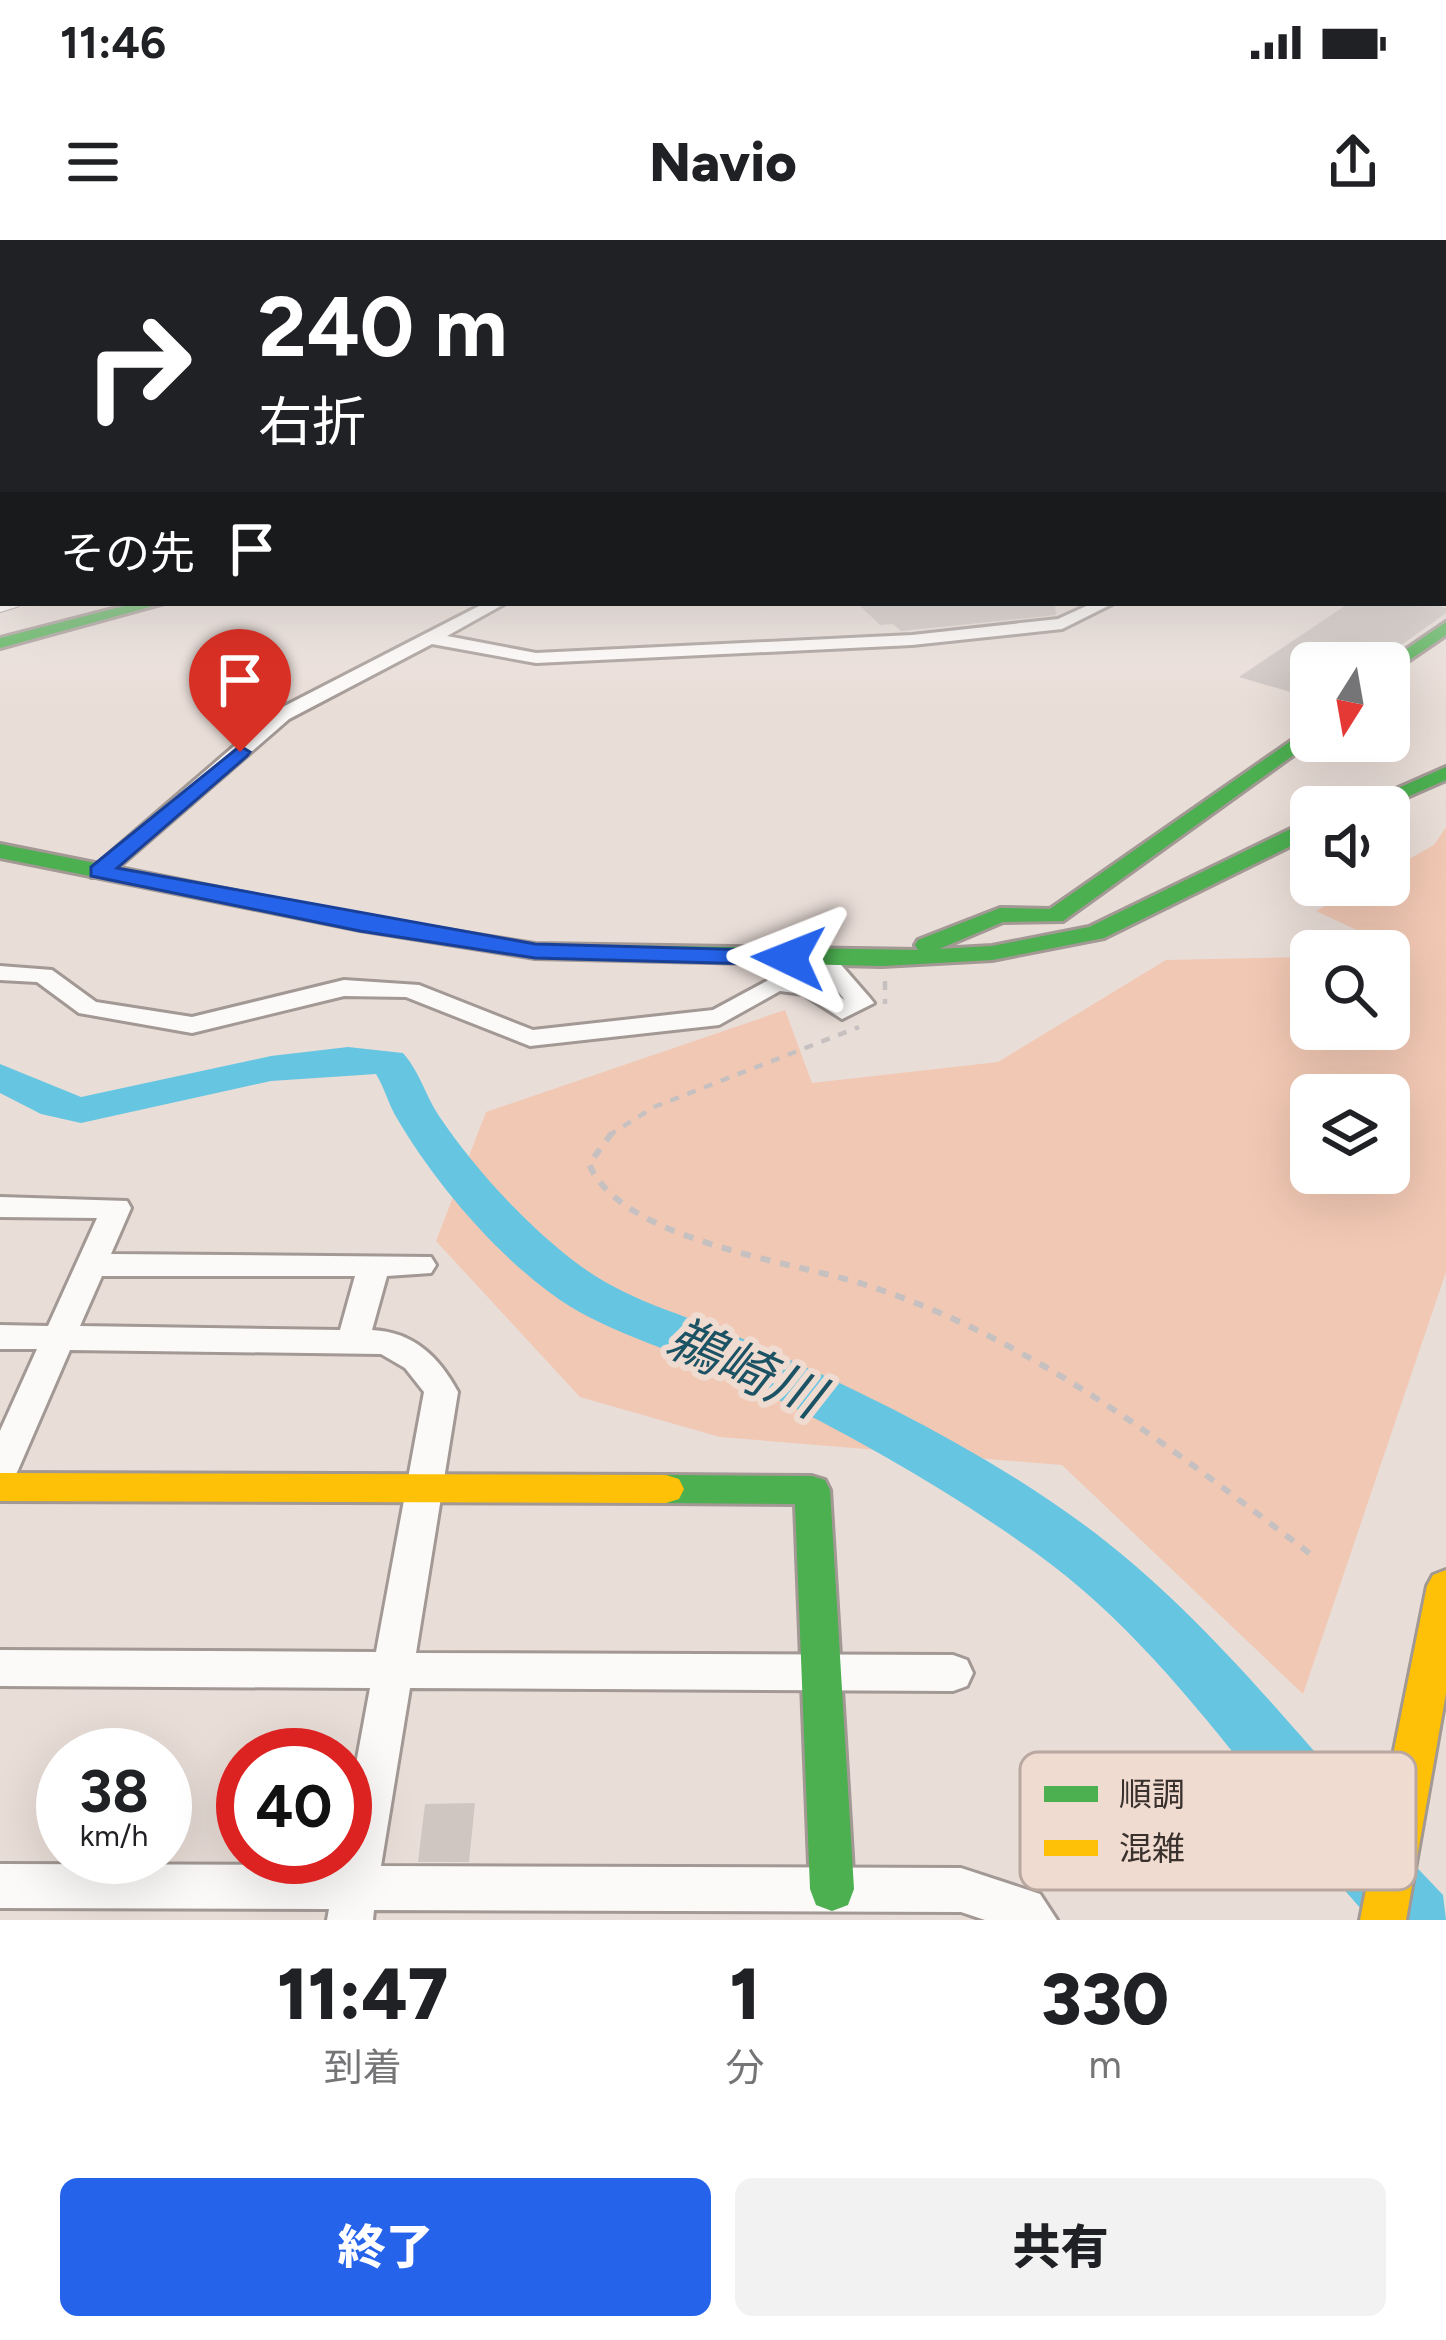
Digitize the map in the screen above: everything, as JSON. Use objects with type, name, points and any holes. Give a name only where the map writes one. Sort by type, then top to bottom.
[{"type":"main road","points":[[0,643],[144,606]]},
{"type":"main road","points":[[1410,654],[1446,627]]},
{"type":"main road","points":[[882,959],[1000,915],[1054,916],[1290,748]]},
{"type":"main road","points":[[1410,788],[1446,773]]},
{"type":"main road","points":[[0,851],[360,923],[535,951],[882,959],[992,953],[1096,933],[1290,838]]},
{"type":"main road","points":[[0,1487],[812,1490],[832,1889]]},
{"type":"main road","points":[[1415,1752],[1446,1586]]},
{"type":"main road","points":[[1383,1920],[1389,1890]]},
{"type":"street","points":[[99,872],[282,715],[492,606]]},
{"type":"street","points":[[428,638],[536,658],[912,640],[1061,624],[1100,606]]},
{"type":"street","points":[[0,973],[43,975],[88,1008],[192,1025],[344,988],[410,990],[530,1038],[719,1017],[776,983],[810,987],[842,1011],[861,1003],[820,956]]},
{"type":"street","points":[[0,1207],[116,1208],[0,1470]]},
{"type":"street","points":[[91,1265],[420,1265]]},
{"type":"street","points":[[353,1340],[374,1265]]},
{"type":"street","points":[[0,1337],[353,1340],[402,1348],[418,1358],[441,1392],[353,1904]]},
{"type":"street","points":[[0,1668],[952,1673]]},
{"type":"street","points":[[0,1886],[353,1904],[832,1889],[961,1890],[1024,1910],[1034,1920]]},
{"type":"path","points":[[880,1010],[889,1000],[882,959]]},
{"type":"path","points":[[872,1019],[783,1063],[638,1115],[598,1142],[590,1164],[602,1190],[647,1218],[873,1288],[1046,1362],[1100,1394],[1317,1559]]},
{"type":"shaded area","points":[[1446,827],[1446,1272],[1303,1694],[1062,1465],[720,1437],[580,1397],[436,1241],[486,1112],[785,1010],[812,1083],[998,1062],[1166,960],[1290,957],[1290,1050],[1410,1050],[1410,930],[1357,930],[1316,911],[1325,906],[1410,906],[1410,858],[1434,845]]},
{"type":"building","points":[[860,606],[1055,606],[1056,615],[901,631],[893,624],[880,625]]},
{"type":"building","points":[[1345,606],[1439,606],[1446,613],[1405,642],[1291,642]]},
{"type":"building","points":[[1290,643],[1290,692],[1239,677]]},
{"type":"building","points":[[475,1803],[469,1862],[418,1862],[425,1804]]},
{"type":"waterway","name":"鵜崎川","points":[[0,1077],[56,1105],[81,1110],[309,1062],[388,1062],[418,1117],[448,1157],[506,1224],[563,1278],[613,1307],[702,1342],[840,1408],[974,1483],[1059,1538],[1159,1624],[1272,1752]]},
{"type":"waterway","name":"鵜崎川","points":[[1390,1890],[1418,1920]]},
{"type":"traffic: fast","points":[[0,643],[144,606]]},
{"type":"traffic: fast","points":[[1410,654],[1446,627]]},
{"type":"traffic: fast","points":[[927,945],[1000,915],[1055,916],[1290,748]]},
{"type":"traffic: fast","points":[[1410,788],[1446,773]]},
{"type":"traffic: fast","points":[[0,851],[360,923],[535,951],[882,959],[992,953],[1096,933],[1290,838]]},
{"type":"traffic: fast","points":[[666,1489],[812,1490],[832,1889]]},
{"type":"traffic: slow","points":[[0,1487],[666,1489]]},
{"type":"traffic: slow","points":[[1415,1752],[1446,1586]]},
{"type":"traffic: slow","points":[[1383,1920],[1389,1890]]},
{"type":"route","points":[[240,752],[99,872],[360,923],[535,951],[789,958]]}]
